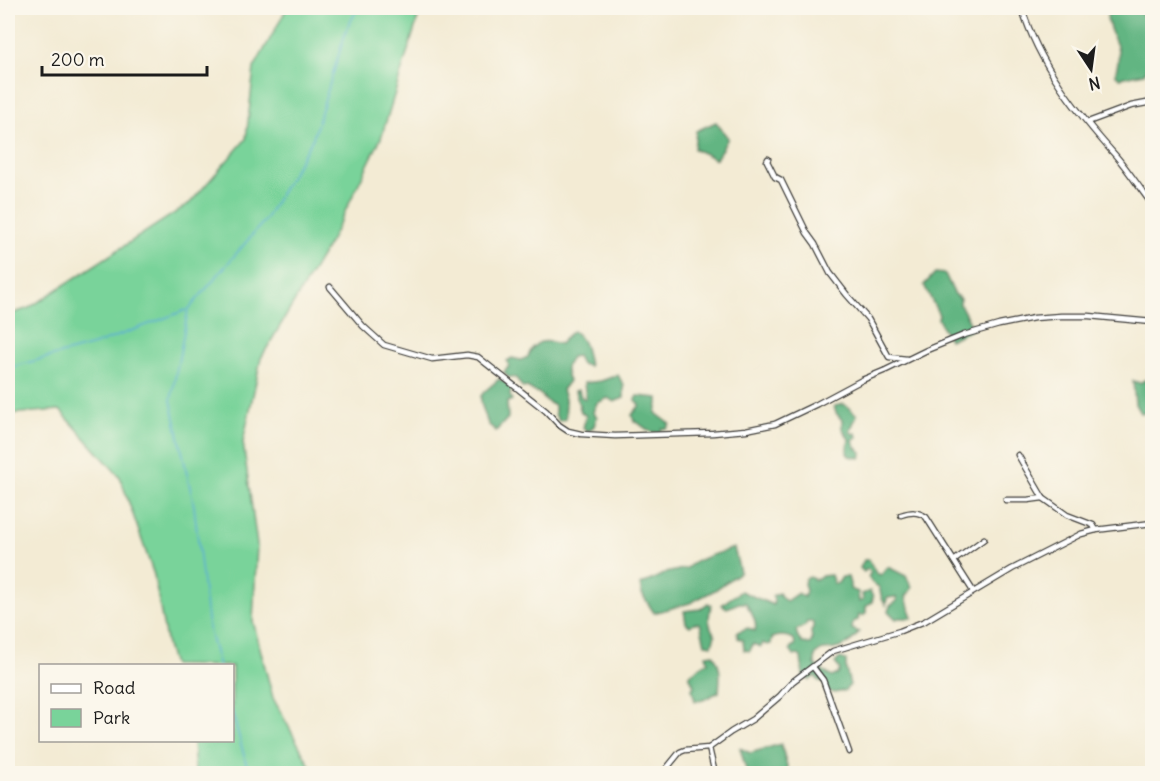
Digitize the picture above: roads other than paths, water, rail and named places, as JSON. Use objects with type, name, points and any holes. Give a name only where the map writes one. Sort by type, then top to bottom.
[{"type":"street","points":[[695,8],[700,11],[732,8],[789,8]]},
{"type":"street","points":[[1022,8],[1030,31],[1061,88],[1152,204]]},
{"type":"street","points":[[1088,123],[1131,106],[1152,102]]},
{"type":"street","points":[[768,159],[775,177],[781,180],[830,273],[868,319],[889,357],[907,359]]},
{"type":"street","points":[[330,288],[363,326],[384,345],[432,359],[467,355],[478,357],[568,431],[581,434],[713,433],[764,427],[784,420],[907,359],[964,335],[999,325],[1034,318],[1089,316],[1152,322]]},
{"type":"street","points":[[1018,455],[1043,498],[1067,515],[1093,525],[1096,530]]},
{"type":"street","points":[[1006,500],[1043,498]]},
{"type":"street","points":[[901,515],[913,512],[926,517],[973,591]]},
{"type":"street","points":[[663,774],[680,752],[708,748],[753,719],[780,696],[792,682],[833,651],[925,621],[973,591],[1081,534],[1152,523]]},
{"type":"street","points":[[955,560],[984,538]]},
{"type":"street","points":[[813,666],[823,680],[849,752]]},
{"type":"street","points":[[708,748],[716,774]]},
{"type":"waterway","points":[[218,664],[208,627],[194,506],[171,400],[188,310],[265,220],[313,138],[347,28],[358,8]]},
{"type":"waterway","points":[[8,368],[94,345],[186,310]]},
{"type":"waterway","points":[[234,718],[249,774]]}]
